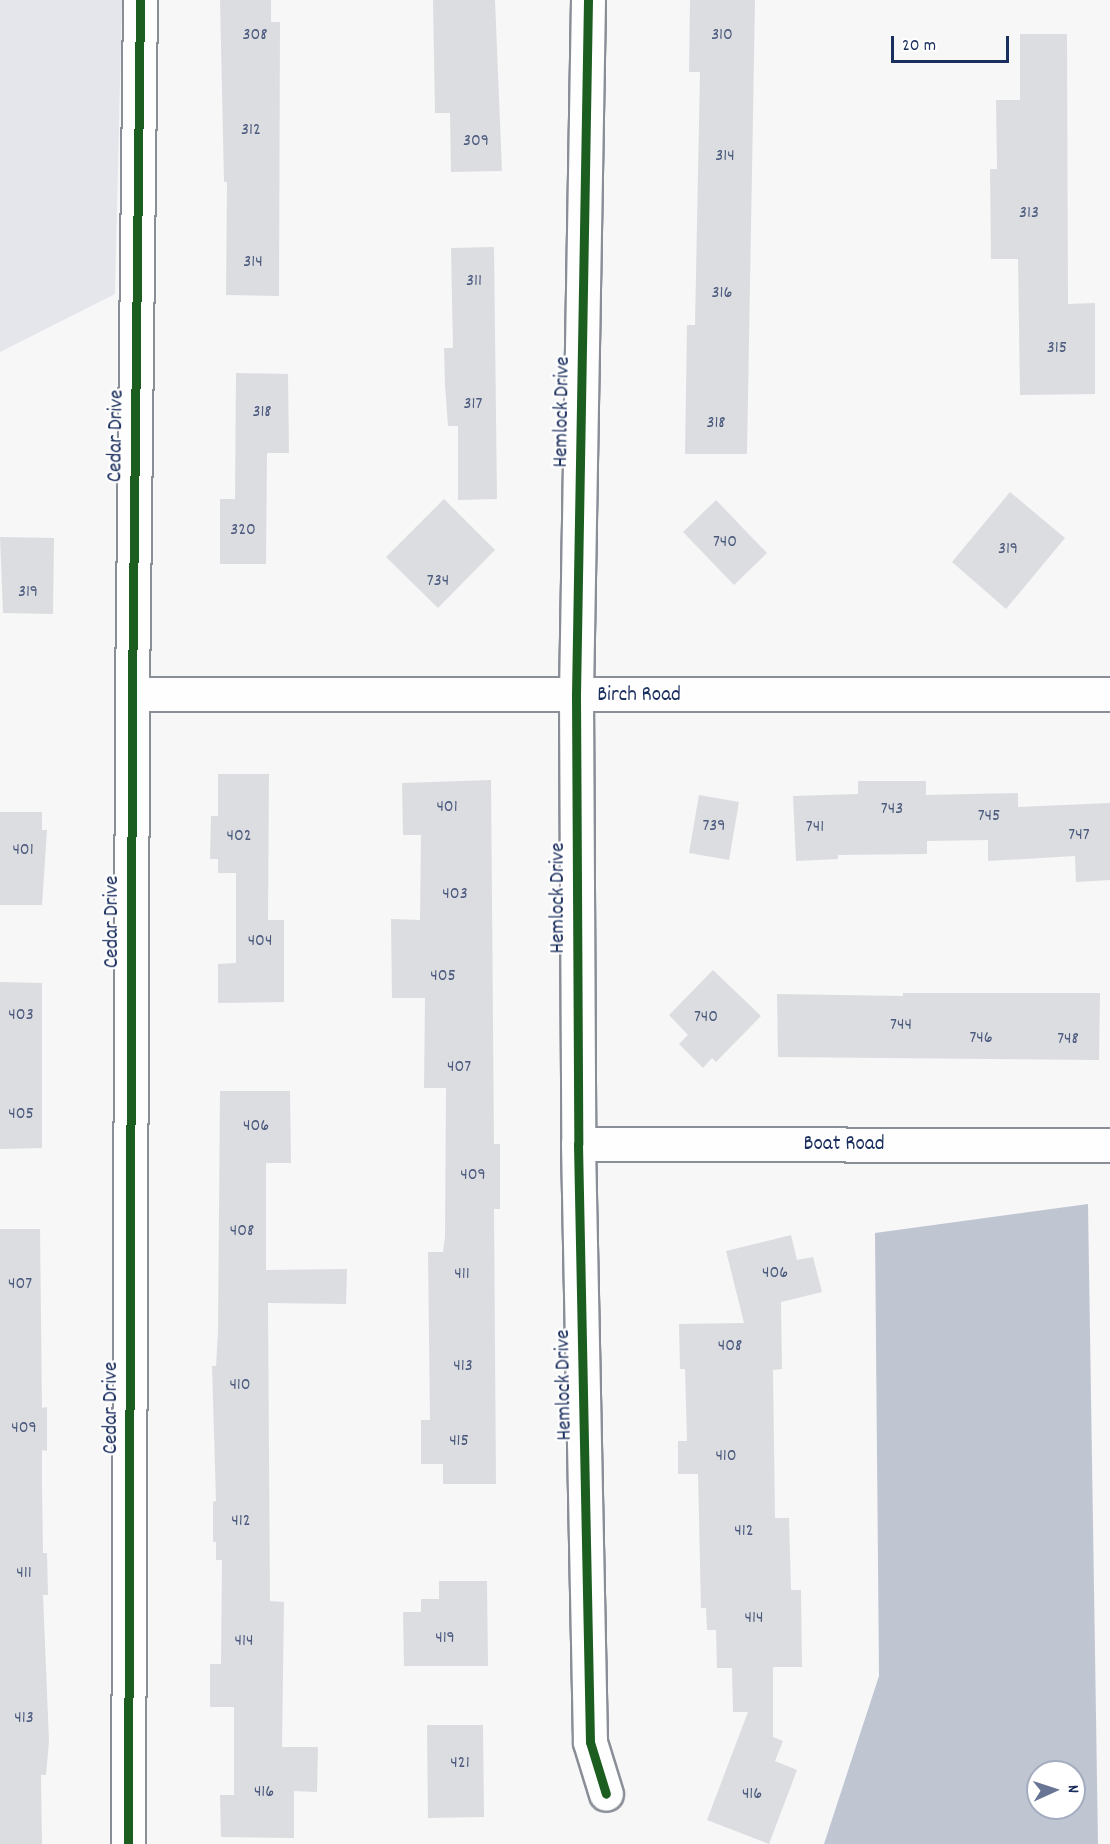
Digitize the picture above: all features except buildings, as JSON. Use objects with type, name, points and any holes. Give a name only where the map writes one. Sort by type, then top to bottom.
[{"type":"street","name":"Cedar Drive","points":[[128,1844],[132,694],[140,0]]},
{"type":"street","name":"Hemlock Drive","points":[[588,0],[576,696],[578,1144],[590,1742],[606,1794]]},
{"type":"street","name":"Birch Road","points":[[132,694],[576,696],[1110,694]]},
{"type":"street","name":"Boat Road","points":[[578,1144],[1110,1145]]},
{"type":"shaded area","points":[[0,0],[122,0],[115,294],[0,352]]},
{"type":"shaded area","points":[[1088,1204],[1098,1844],[824,1844],[879,1676],[875,1233]]},
{"type":"cycle path","points":[[128,1844],[132,694],[140,0]]},
{"type":"cycle path","points":[[588,0],[576,696],[578,1144],[590,1742],[606,1794]]}]
